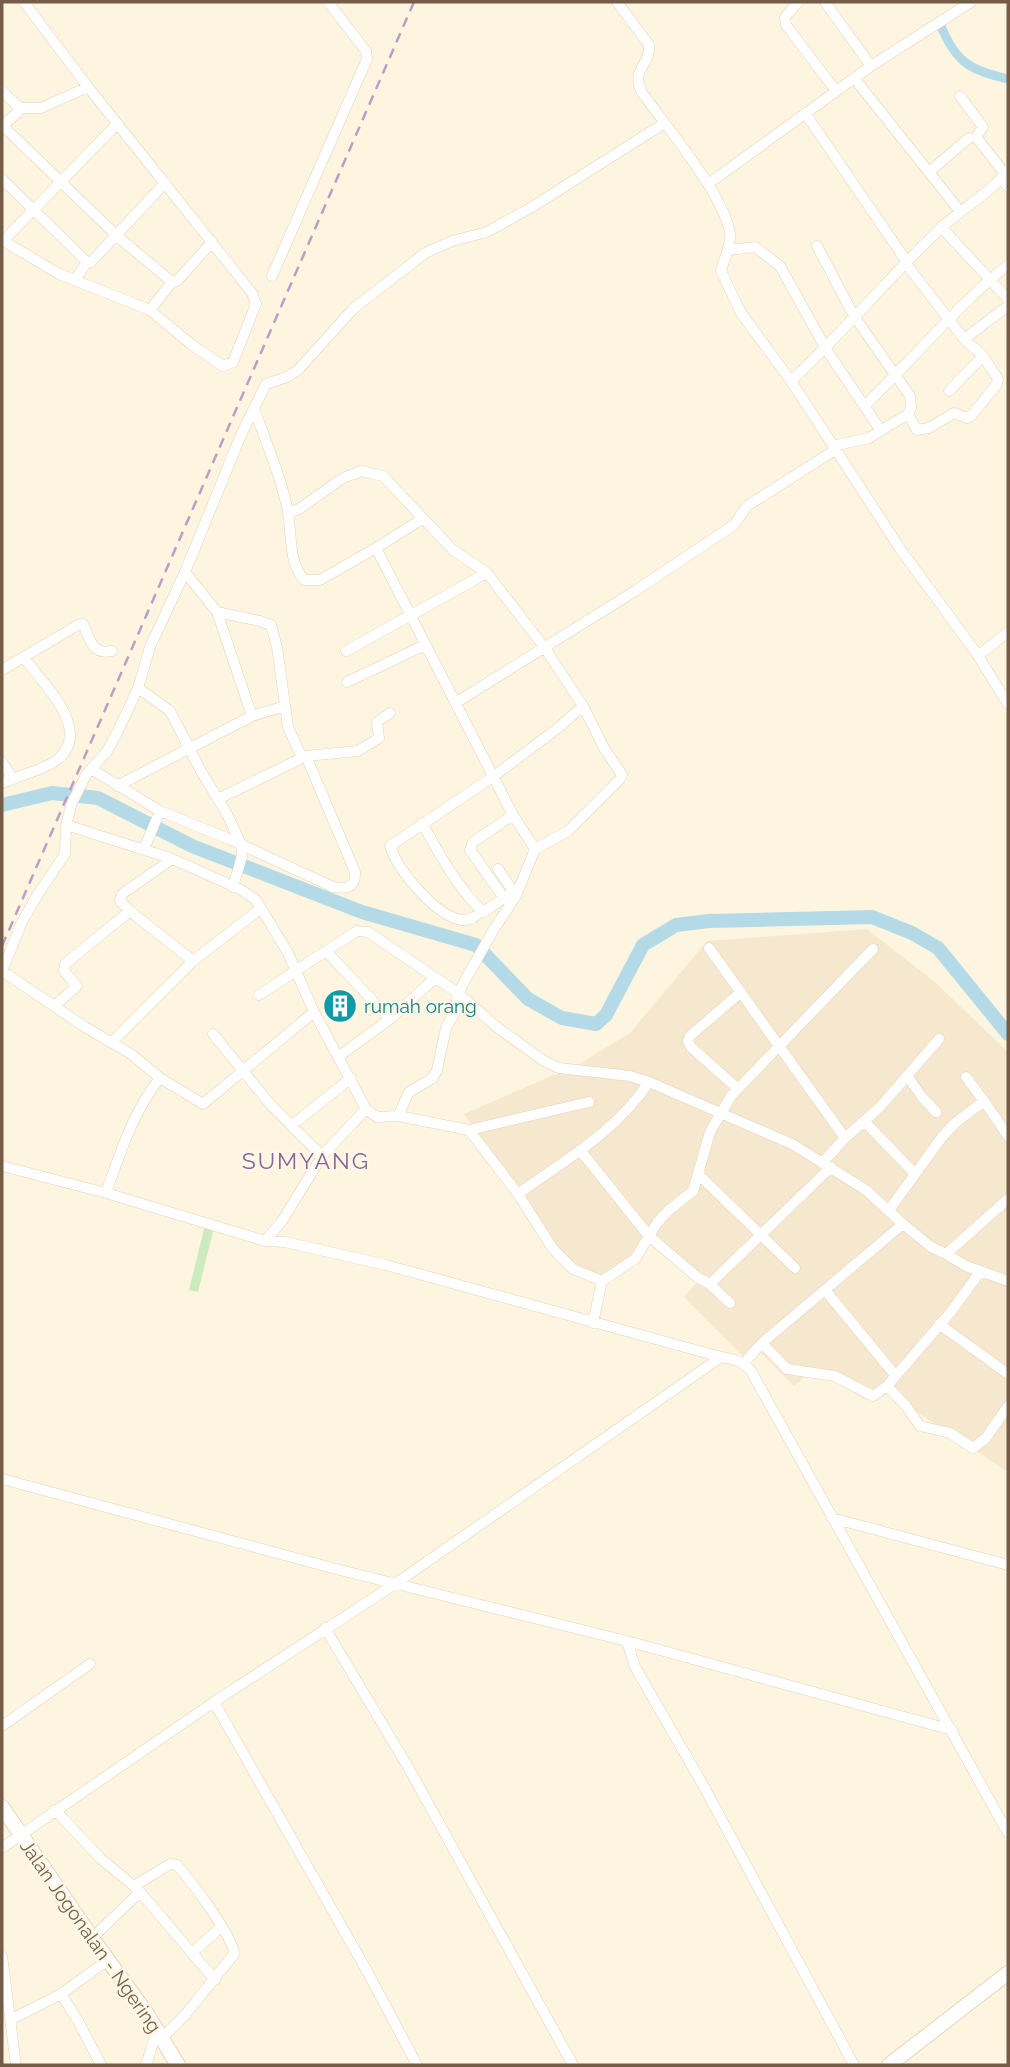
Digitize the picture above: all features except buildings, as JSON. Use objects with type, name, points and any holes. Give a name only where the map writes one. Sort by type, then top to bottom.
[{"type":"main road","name":"Jalan Jogonalan - Ngering","points":[[2,1807],[160,2034],[178,2065]]},
{"type":"main road","points":[[889,2065],[1008,1973]]},
{"type":"street","points":[[24,2],[256,299],[257,304],[233,362],[223,366],[192,345],[150,310],[59,274],[2,240],[117,124]]},
{"type":"street","points":[[272,276],[367,59],[366,51],[328,2]]},
{"type":"street","points":[[617,2],[649,45],[650,50],[638,73],[637,82],[727,216],[730,236],[721,271],[741,313],[791,381],[901,550],[978,656],[1008,704]]},
{"type":"street","points":[[797,2],[785,17],[786,24],[836,91]]},
{"type":"street","points":[[825,2],[871,65]]},
{"type":"street","points":[[708,184],[871,65],[971,2]]},
{"type":"street","points":[[855,78],[960,210]]},
{"type":"street","points":[[2,91],[20,108],[41,108],[88,87]]},
{"type":"street","points":[[791,381],[826,349],[941,228],[960,210],[1006,177],[976,137],[983,127],[960,96]]},
{"type":"street","points":[[20,108],[2,126],[117,236],[172,282]]},
{"type":"street","points":[[805,113],[948,321],[983,356],[998,379],[997,384],[967,418],[954,413],[926,429],[917,430],[908,414]]},
{"type":"street","points":[[314,1012],[203,1104],[2,971],[37,894],[65,854],[65,825],[72,803],[88,772],[112,742],[138,688],[150,647],[185,572],[240,435],[266,384],[298,370],[353,309],[425,253],[452,241],[487,232],[532,207],[663,124]]},
{"type":"street","points":[[929,172],[969,138]]},
{"type":"street","points":[[2,179],[86,262]]},
{"type":"street","points":[[75,280],[86,262],[95,259],[164,183]]},
{"type":"street","points":[[941,228],[1008,299]]},
{"type":"street","points":[[150,310],[172,282],[177,281],[212,242]]},
{"type":"street","points":[[457,702],[635,591],[734,525],[747,506],[834,448],[869,438],[908,414],[912,402],[855,316],[817,246]]},
{"type":"street","points":[[728,250],[755,247],[780,266],[826,349],[881,431]]},
{"type":"street","points":[[864,406],[896,376],[924,343],[1008,265]]},
{"type":"street","points":[[964,339],[1008,306]]},
{"type":"street","points":[[949,391],[983,356]]},
{"type":"street","points":[[254,408],[288,513],[290,541],[304,580],[320,580],[422,519]]},
{"type":"street","points":[[288,513],[299,509],[343,478],[361,471],[383,476],[453,551],[487,573],[544,647],[583,706],[621,777],[568,831],[535,849],[516,896],[459,988],[454,1012],[446,1028],[437,1070],[433,1077],[409,1092],[398,1116]]},
{"type":"street","points":[[376,548],[513,815],[535,849]]},
{"type":"street","points":[[185,572],[218,612],[252,716]]},
{"type":"street","points":[[346,651],[487,573]]},
{"type":"street","points":[[88,772],[160,812],[241,844],[332,887],[344,889],[351,886],[355,880],[355,872],[306,757],[301,756],[288,727],[277,647],[271,625],[218,612]]},
{"type":"street","points":[[2,670],[83,624],[96,651],[112,651]]},
{"type":"street","points":[[978,656],[1008,632]]},
{"type":"street","points":[[347,682],[425,645]]},
{"type":"street","points":[[2,783],[60,758],[70,736],[64,711],[24,658]]},
{"type":"street","points":[[138,688],[170,711],[241,844],[242,856],[236,882]]},
{"type":"street","points":[[117,786],[252,716],[285,706]]},
{"type":"street","points":[[516,896],[509,895],[472,919],[464,920],[448,915],[405,875],[390,846],[494,776],[583,706]]},
{"type":"street","points":[[218,799],[306,757],[358,751],[379,738],[377,722],[390,713]]},
{"type":"street","points":[[2,762],[13,779]]},
{"type":"street","points":[[144,848],[160,812]]},
{"type":"street","points":[[504,898],[470,850],[470,846],[513,815]]},
{"type":"street","points":[[422,823],[443,860],[482,911]]},
{"type":"street","points":[[65,825],[144,848],[236,882],[256,900],[288,953],[314,1012],[366,1109],[377,1117],[398,1116],[469,1130],[589,1102]]},
{"type":"street","points":[[173,859],[122,894],[121,901],[193,961]]},
{"type":"street","points":[[498,869],[516,896]]},
{"type":"street","points":[[112,1042],[193,961],[260,909]]},
{"type":"street","points":[[54,1006],[77,986],[64,971],[65,964],[130,911]]},
{"type":"street","points":[[259,995],[357,931],[368,932],[435,978],[459,988],[498,1028],[544,1061],[559,1068],[621,1075],[649,1082],[792,1144],[866,1191],[931,1247],[980,1272],[1008,1282]]},
{"type":"street","points":[[709,948],[845,1138]]},
{"type":"street","points":[[593,1323],[602,1281],[630,1263],[669,1210],[693,1191],[710,1132],[737,1089],[873,948]]},
{"type":"street","points":[[326,951],[390,1019]]},
{"type":"street","points":[[338,1057],[390,1019],[435,978]]},
{"type":"street","points":[[737,1089],[691,1047],[688,1041],[690,1035],[741,992]]},
{"type":"street","points":[[213,1034],[291,1126],[322,1156]]},
{"type":"street","points":[[710,1284],[762,1236],[827,1165],[845,1138],[865,1122],[908,1077],[939,1039]]},
{"type":"street","points":[[908,1077],[936,1112]]},
{"type":"street","points":[[966,1077],[1008,1136]]},
{"type":"street","points":[[106,1193],[130,1125],[145,1097],[160,1078]]},
{"type":"street","points":[[291,1126],[351,1078]]},
{"type":"street","points":[[518,1194],[624,1115],[649,1082]]},
{"type":"street","points":[[889,1210],[948,1130],[984,1101]]},
{"type":"street","points":[[265,1241],[282,1221],[322,1156],[366,1109]]},
{"type":"street","points":[[865,1122],[914,1173]]},
{"type":"street","points":[[469,1130],[518,1194],[553,1249],[566,1264],[602,1281]]},
{"type":"street","points":[[580,1150],[649,1236],[730,1303]]},
{"type":"street","points":[[2,1166],[106,1193],[265,1241],[281,1242],[386,1265],[744,1363],[751,1371],[1008,1833]]},
{"type":"street","points":[[699,1175],[794,1268]]},
{"type":"street","points":[[946,1254],[1008,1199]]},
{"type":"street","points":[[744,1363],[762,1343],[902,1224]]},
{"type":"street","points":[[762,1343],[782,1365],[792,1371],[835,1376],[870,1396],[877,1394],[887,1386],[980,1272]]},
{"type":"street","points":[[825,1290],[895,1375]]},
{"type":"street","points":[[939,1324],[1008,1374]]},
{"type":"street","points":[[2,1848],[214,1702],[395,1584],[721,1357]]},
{"type":"street","points":[[887,1386],[920,1426],[950,1433],[972,1448],[986,1438],[1008,1406]]},
{"type":"street","points":[[2,1479],[395,1584],[627,1641],[952,1730]]},
{"type":"street","points":[[832,1518],[1008,1565]]},
{"type":"street","points":[[325,1628],[408,1767],[573,2065]]},
{"type":"street","points":[[627,1641],[635,1667],[710,1797],[854,2065]]},
{"type":"street","points":[[2,1726],[90,1664]]},
{"type":"street","points":[[214,1702],[367,1971],[417,2065]]},
{"type":"street","points":[[55,1810],[101,1859],[137,1889],[215,1980]]},
{"type":"street","points":[[92,1938],[137,1889],[170,1864],[177,1865],[221,1927],[235,1952],[215,1980],[160,2034],[146,2065]]},
{"type":"street","points":[[192,1952],[221,1927]]},
{"type":"street","points":[[2,1956],[16,2065]]},
{"type":"street","points":[[10,2020],[61,1994],[108,1960]]},
{"type":"street","points":[[61,1994],[101,2065]]},
{"type":"shaded area","points":[[867,929],[936,983],[1008,1052],[1008,1472],[885,1391],[865,1400],[815,1368],[794,1386],[756,1348],[744,1357],[684,1297],[698,1281],[649,1236],[630,1259],[598,1280],[559,1256],[464,1114],[579,1064],[630,1033],[707,941]]},
{"type":"green space","points":[[205,1225],[214,1227],[198,1292],[189,1290]]},
{"type":"waterway","points":[[939,21],[950,45],[964,61],[982,72],[1008,79]]},
{"type":"waterway","points":[[2,805],[52,793],[98,798],[192,846],[362,912],[476,945],[528,999],[562,1018],[596,1024],[606,1015],[643,945],[676,925],[709,921],[872,917],[912,933],[938,948],[1008,1034]]},
{"type":"railway","points":[[2,946],[414,2]]},
{"type":"place","name":"rumah orang","points":[[340,1006]]},
{"type":"district","name":"SUMYANG","points":[[306,1161]]}]
